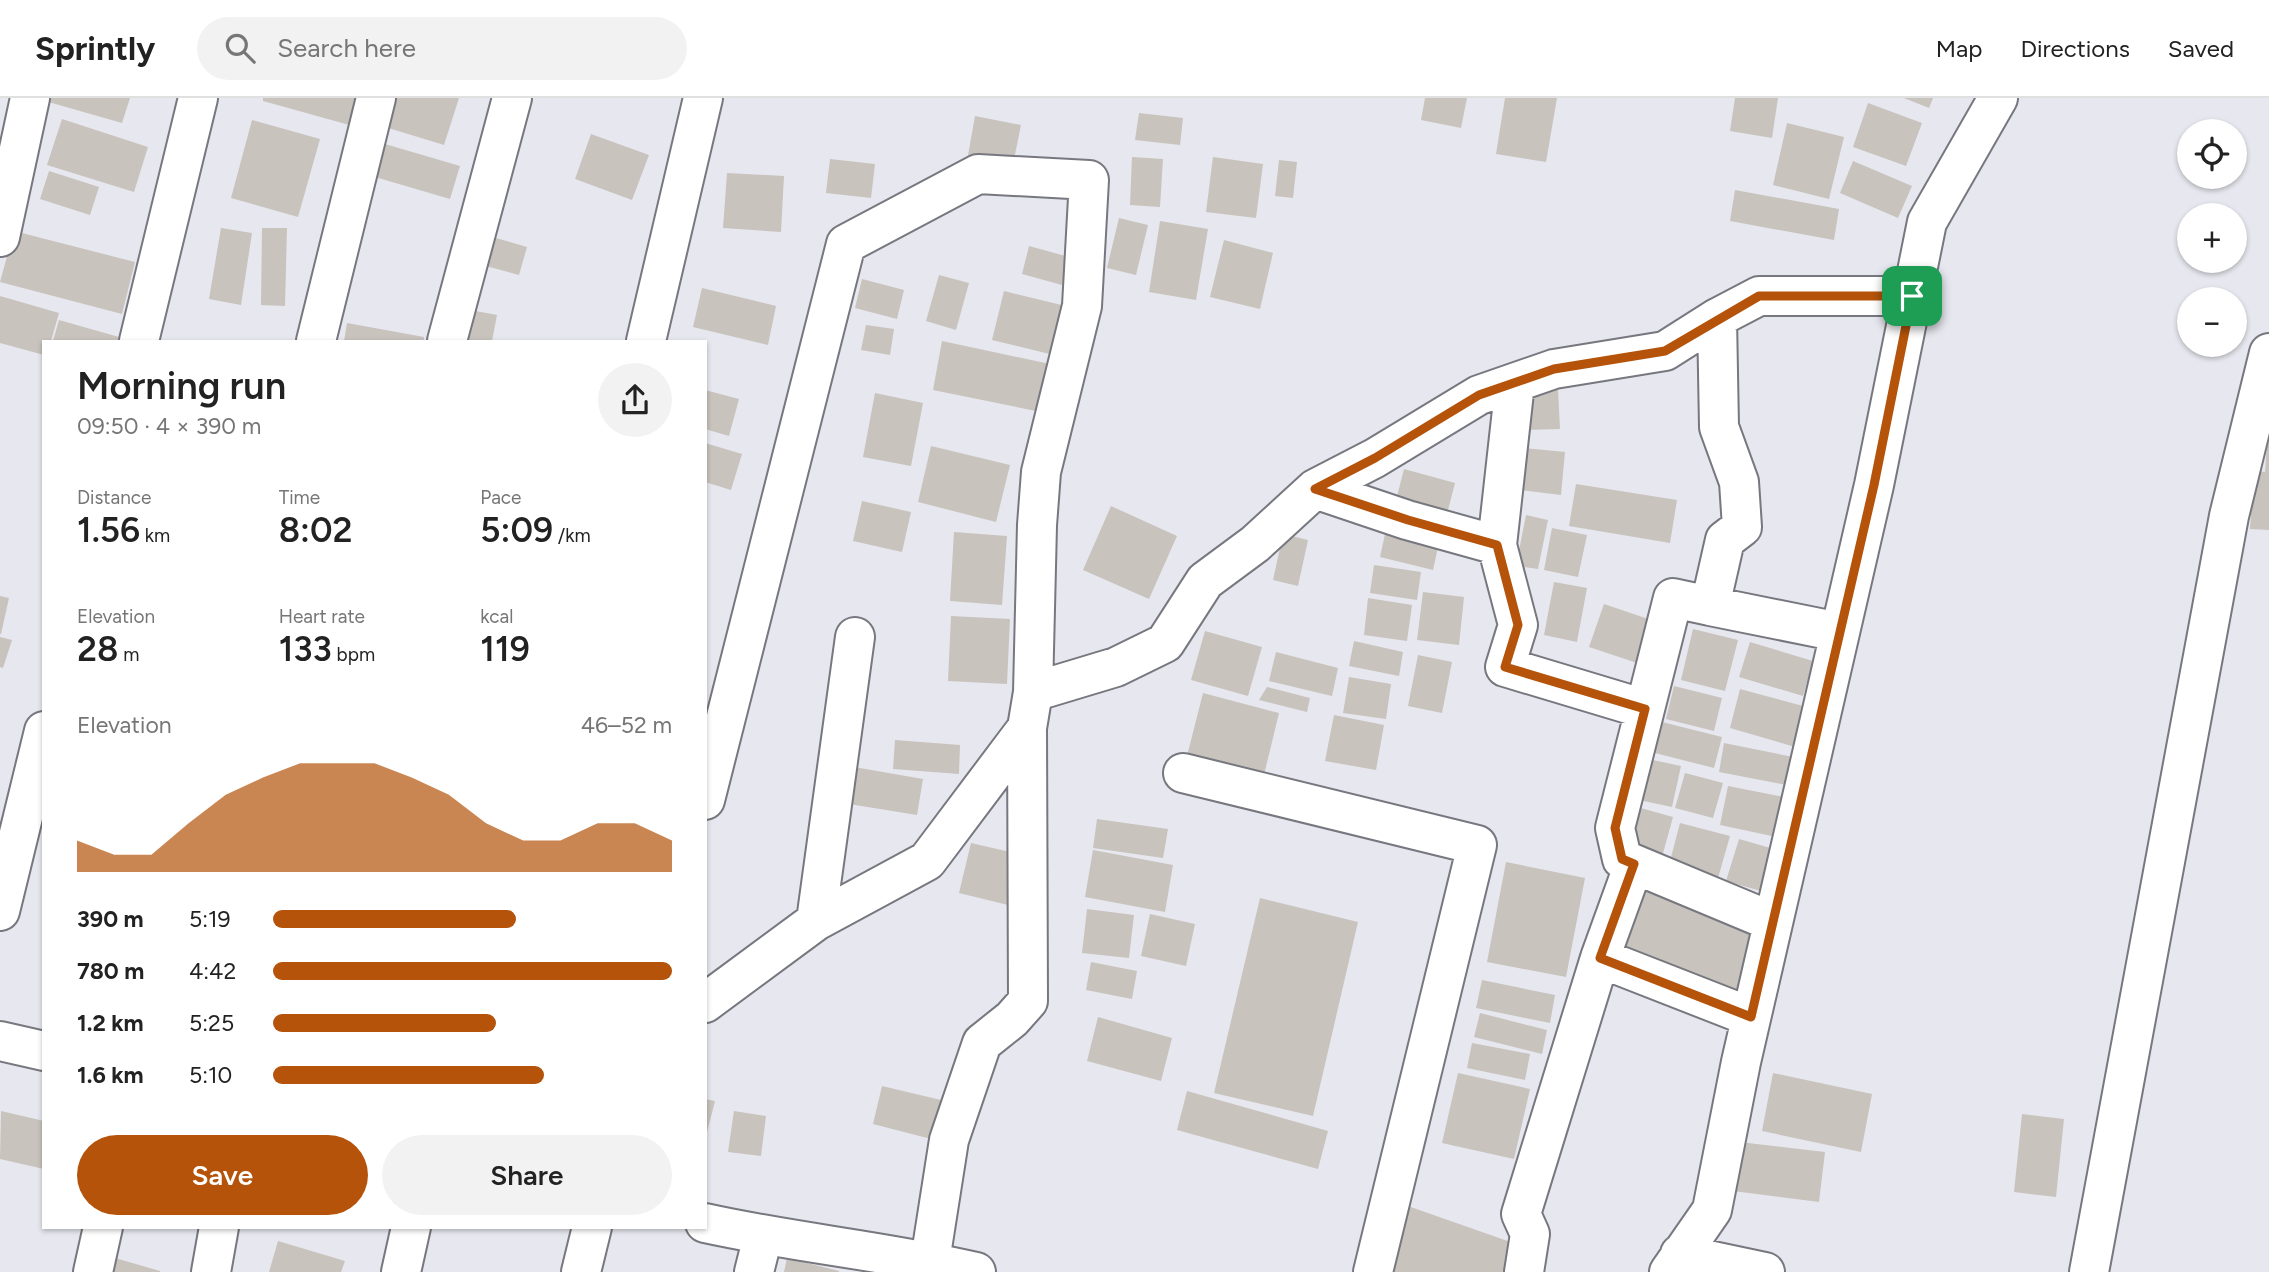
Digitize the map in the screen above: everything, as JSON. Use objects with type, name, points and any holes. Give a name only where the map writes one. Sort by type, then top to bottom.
[{"type":"street","points":[[0,237],[30,98]]},
{"type":"street","points":[[139,340],[198,98]]},
{"type":"street","points":[[316,340],[376,98]]},
{"type":"street","points":[[447,340],[512,98]]},
{"type":"street","points":[[646,340],[703,98]]},
{"type":"street","points":[[1765,1272],[1675,1263],[1712,1210],[1751,1017],[1874,485],[1927,222],[1998,98]]},
{"type":"street","points":[[707,792],[845,244],[978,174],[1089,180],[1082,306],[1041,472],[1037,525],[1030,710],[1028,1001],[982,1043],[948,1140],[930,1261]]},
{"type":"street","points":[[707,1002],[816,921],[926,861],[1030,710],[1166,643],[1205,581],[1255,544],[1315,489],[1375,458],[1479,395],[1554,369],[1665,351],[1717,318],[1759,296],[1912,296]]},
{"type":"street","points":[[1710,606],[1725,540],[1742,527],[1739,482],[1719,426],[1717,318]]},
{"type":"street","points":[[2089,1272],[2229,516],[2269,353]]},
{"type":"street","points":[[1514,383],[1497,545],[1518,625],[1505,667],[1645,709]]},
{"type":"street","points":[[1315,489],[1408,520],[1497,545]]},
{"type":"street","points":[[1773,922],[1622,859],[1615,828],[1673,598],[1839,632]]},
{"type":"street","points":[[816,921],[855,636]]},
{"type":"street","points":[[0,911],[42,739]]},
{"type":"street","points":[[1183,773],[1477,845],[1373,1272]]},
{"type":"street","points":[[1524,1272],[1530,1234],[1521,1214],[1600,958],[1634,864]]},
{"type":"street","points":[[1600,958],[1751,1017]]},
{"type":"street","points":[[0,1041],[42,1051]]},
{"type":"street","points":[[707,1223],[763,1236],[930,1261],[976,1272]]},
{"type":"street","points":[[93,1272],[103,1229]]},
{"type":"street","points":[[211,1272],[219,1229]]},
{"type":"street","points":[[401,1272],[411,1229]]},
{"type":"street","points":[[581,1272],[592,1229]]},
{"type":"street","points":[[754,1272],[763,1236]]},
{"type":"building","points":[[46,98],[130,98],[122,123],[45,101]]},
{"type":"building","points":[[263,98],[361,98],[353,126],[263,101]]},
{"type":"building","points":[[393,98],[459,98],[444,145],[385,127]]},
{"type":"building","points":[[1425,98],[1467,98],[1461,128],[1421,120]]},
{"type":"building","points":[[1505,98],[1557,98],[1546,162],[1496,154]]},
{"type":"building","points":[[1735,98],[1778,98],[1772,138],[1730,131]]},
{"type":"building","points":[[1904,98],[1933,98],[1929,108]]},
{"type":"building","points":[[1868,103],[1922,123],[1906,166],[1853,147]]},
{"type":"building","points":[[1139,113],[1183,118],[1180,145],[1135,140]]},
{"type":"building","points":[[975,116],[1021,125],[1012,169],[967,161]]},
{"type":"building","points":[[62,119],[148,147],[134,192],[47,165]]},
{"type":"building","points":[[252,120],[320,139],[298,217],[231,198]]},
{"type":"building","points":[[1787,123],[1844,137],[1829,199],[1773,185]]},
{"type":"building","points":[[591,134],[649,155],[632,200],[575,179]]},
{"type":"building","points":[[385,144],[460,166],[450,199],[375,177]]},
{"type":"building","points":[[1132,157],[1163,159],[1160,207],[1130,205]]},
{"type":"building","points":[[1213,157],[1263,164],[1256,218],[1206,212]]},
{"type":"building","points":[[830,159],[875,164],[871,198],[826,193]]},
{"type":"building","points":[[1279,160],[1297,162],[1293,198],[1275,196]]},
{"type":"building","points":[[1853,161],[1912,186],[1898,218],[1840,193]]},
{"type":"building","points":[[49,171],[99,187],[90,215],[40,199]]},
{"type":"building","points":[[727,173],[784,176],[781,232],[723,228]]},
{"type":"building","points":[[1735,190],[1839,209],[1834,240],[1730,221]]},
{"type":"building","points":[[1119,218],[1148,225],[1136,275],[1107,268]]},
{"type":"building","points":[[1160,221],[1208,229],[1196,300],[1149,292]]},
{"type":"building","points":[[221,228],[252,233],[241,305],[209,299]]},
{"type":"building","points":[[262,228],[287,228],[285,306],[261,305]]},
{"type":"building","points":[[14,231],[135,262],[122,314],[0,282]]},
{"type":"building","points":[[489,236],[527,247],[519,275],[482,265]]},
{"type":"building","points":[[1224,240],[1273,253],[1260,309],[1210,297]]},
{"type":"building","points":[[1029,246],[1069,257],[1062,285],[1022,274]]},
{"type":"building","points":[[939,275],[969,283],[956,330],[926,321]]},
{"type":"building","points":[[862,279],[904,290],[897,319],[855,308]]},
{"type":"building","points":[[702,288],[776,306],[768,345],[693,327]]},
{"type":"building","points":[[1004,291],[1074,308],[1062,357],[992,340]]},
{"type":"building","points":[[0,296],[59,313],[51,340],[42,340],[42,354],[0,343]]},
{"type":"building","points":[[470,310],[497,315],[492,340],[464,340]]},
{"type":"building","points":[[59,320],[119,337],[118,340],[53,340]]},
{"type":"building","points":[[347,323],[424,337],[424,340],[344,340]]},
{"type":"building","points":[[866,325],[894,329],[890,355],[861,350]]},
{"type":"building","points":[[942,341],[1050,364],[1041,412],[933,390]]},
{"type":"building","points":[[1558,389],[1560,429],[1525,430],[1523,390]]},
{"type":"building","points":[[707,391],[739,399],[729,436],[707,430]]},
{"type":"building","points":[[875,393],[923,403],[911,466],[863,457]]},
{"type":"building","points":[[2267,442],[2269,530],[2250,529],[2254,471],[2265,472]]},
{"type":"building","points":[[707,444],[742,454],[731,490],[707,483]]},
{"type":"building","points":[[931,446],[1010,465],[996,522],[918,502]]},
{"type":"building","points":[[1523,448],[1565,452],[1561,495],[1519,490]]},
{"type":"building","points":[[1404,469],[1455,483],[1447,514],[1396,500]]},
{"type":"building","points":[[1576,484],[1677,500],[1670,543],[1569,526]]},
{"type":"building","points":[[862,501],[911,512],[902,552],[853,541]]},
{"type":"building","points":[[1111,506],[1177,536],[1149,599],[1083,570]]},
{"type":"building","points":[[1526,515],[1548,520],[1538,569],[1516,566]]},
{"type":"building","points":[[1387,525],[1440,538],[1433,570],[1380,557]]},
{"type":"building","points":[[1552,528],[1587,535],[1578,577],[1544,570]]},
{"type":"building","points":[[954,532],[1007,536],[1002,605],[950,601]]},
{"type":"building","points":[[1283,534],[1308,540],[1298,586],[1273,580]]},
{"type":"building","points":[[1374,565],[1421,572],[1417,600],[1370,593]]},
{"type":"building","points":[[1554,582],[1587,588],[1577,642],[1544,635]]},
{"type":"building","points":[[1423,592],[1464,597],[1459,645],[1417,640]]},
{"type":"building","points":[[0,596],[9,598],[1,634],[0,634]]},
{"type":"building","points":[[1368,598],[1412,605],[1407,641],[1364,635]]},
{"type":"building","points":[[1604,604],[1660,623],[1646,666],[1589,647]]},
{"type":"building","points":[[951,616],[1010,619],[1007,684],[948,681]]},
{"type":"building","points":[[1693,629],[1738,640],[1725,691],[1681,680]]},
{"type":"building","points":[[1205,631],[1262,647],[1248,696],[1191,680]]},
{"type":"building","points":[[0,637],[12,640],[3,668],[0,667]]},
{"type":"building","points":[[1354,641],[1403,652],[1399,676],[1349,666]]},
{"type":"building","points":[[1750,642],[1813,661],[1803,696],[1739,677]]},
{"type":"building","points":[[1276,652],[1338,668],[1332,696],[1269,681]]},
{"type":"building","points":[[1418,655],[1452,662],[1442,713],[1408,706]]},
{"type":"building","points":[[1349,677],[1391,684],[1386,719],[1343,713]]},
{"type":"building","points":[[1674,686],[1722,698],[1714,731],[1666,719]]},
{"type":"building","points":[[1267,687],[1310,698],[1307,712],[1259,700]]},
{"type":"building","points":[[1740,689],[1814,709],[1802,749],[1730,728]]},
{"type":"building","points":[[1203,693],[1279,713],[1263,779],[1186,760]]},
{"type":"building","points":[[1334,715],[1384,725],[1376,770],[1325,761]]},
{"type":"building","points":[[1654,720],[1722,737],[1714,768],[1647,751]]},
{"type":"building","points":[[895,740],[960,745],[959,774],[893,769]]},
{"type":"building","points":[[1724,743],[1798,758],[1792,786],[1719,772]]},
{"type":"building","points":[[1648,759],[1681,766],[1672,807],[1639,800]]},
{"type":"building","points":[[854,767],[923,779],[917,815],[849,804]]},
{"type":"building","points":[[1685,773],[1723,783],[1713,818],[1675,808]]},
{"type":"building","points":[[1728,786],[1794,799],[1786,839],[1720,825]]},
{"type":"building","points":[[1637,807],[1673,817],[1662,857],[1626,847]]},
{"type":"building","points":[[1097,819],[1168,829],[1163,858],[1093,848]]},
{"type":"building","points":[[1680,823],[1730,836],[1718,878],[1669,865]]},
{"type":"building","points":[[1739,839],[1781,851],[1768,893],[1726,881]]},
{"type":"building","points":[[971,843],[1019,854],[1008,905],[959,893]]},
{"type":"building","points":[[1093,850],[1173,865],[1165,912],[1085,897]]},
{"type":"building","points":[[1506,862],[1585,878],[1566,977],[1487,962]]},
{"type":"building","points":[[1648,883],[1763,934],[1733,1003],[1619,952]]},
{"type":"building","points":[[1260,898],[1358,922],[1313,1116],[1214,1093]]},
{"type":"building","points":[[1087,909],[1134,915],[1129,958],[1082,953]]},
{"type":"building","points":[[1150,914],[1195,924],[1186,966],[1141,956]]},
{"type":"building","points":[[1091,962],[1137,971],[1132,999],[1086,990]]},
{"type":"building","points":[[1482,980],[1555,995],[1550,1023],[1476,1008]]},
{"type":"building","points":[[1480,1013],[1547,1030],[1542,1054],[1474,1037]]},
{"type":"building","points":[[1098,1017],[1172,1038],[1161,1081],[1087,1061]]},
{"type":"building","points":[[1472,1043],[1530,1054],[1525,1080],[1467,1068]]},
{"type":"building","points":[[1458,1073],[1530,1089],[1514,1159],[1442,1143]]},
{"type":"building","points":[[1773,1073],[1872,1094],[1861,1152],[1762,1131]]},
{"type":"building","points":[[882,1086],[941,1100],[931,1139],[873,1124]]},
{"type":"building","points":[[1187,1091],[1328,1131],[1318,1169],[1177,1130]]},
{"type":"building","points":[[707,1099],[715,1101],[707,1132]]},
{"type":"building","points":[[1,1111],[42,1121],[42,1169],[0,1159]]},
{"type":"building","points":[[734,1111],[766,1116],[761,1156],[728,1152]]},
{"type":"building","points":[[2022,1114],[2064,1119],[2056,1197],[2014,1192]]},
{"type":"building","points":[[1731,1141],[1825,1152],[1819,1202],[1725,1190]]},
{"type":"building","points":[[1405,1205],[1519,1245],[1510,1272],[1381,1272]]},
{"type":"building","points":[[278,1241],[345,1261],[341,1272],[269,1272]]},
{"type":"building","points":[[115,1258],[160,1271],[160,1272],[111,1272]]},
{"type":"building","points":[[787,1258],[839,1271],[839,1272],[784,1272]]},
{"type":"route","points":[[1759,296],[1912,296],[1874,485],[1751,1017],[1600,958],[1634,864],[1622,859],[1615,828],[1645,709],[1505,667],[1518,625],[1497,545],[1408,520],[1315,489],[1375,458],[1479,395],[1554,369],[1665,351],[1717,318],[1759,296]]}]
